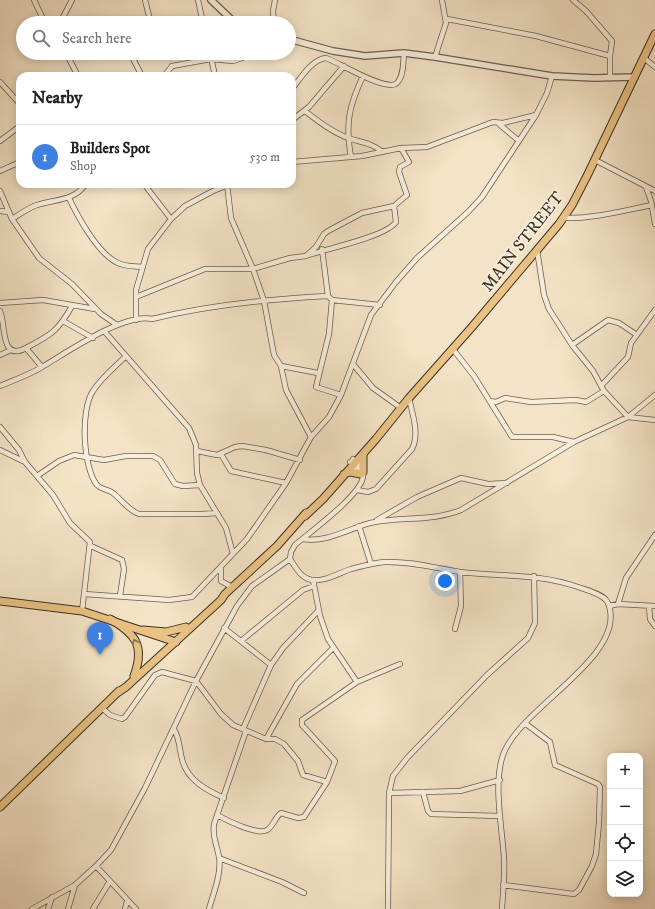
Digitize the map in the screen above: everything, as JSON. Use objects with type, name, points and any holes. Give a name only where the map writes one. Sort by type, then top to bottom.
[{"type":"main road","name":"MAIN STREET","points":[[353,462],[363,454],[563,218],[572,205],[655,34]]},
{"type":"main road","name":"MAIN STREET","points":[[649,47],[655,39]]},
{"type":"main road","name":"MAIN STREET","points":[[353,462],[399,410]]},
{"type":"main road","points":[[344,474],[350,472],[362,474],[363,454]]},
{"type":"main road","points":[[305,516],[323,499],[353,462]]},
{"type":"main road","points":[[0,807],[134,676],[221,600],[232,587],[276,546],[305,516],[353,462]]},
{"type":"main road","points":[[117,693],[126,688],[218,597],[225,594]]},
{"type":"main road","points":[[0,601],[82,611],[174,641]]},
{"type":"main road","points":[[110,619],[127,629],[137,643],[138,661],[134,676]]},
{"type":"main road","points":[[143,630],[166,632],[186,627]]},
{"type":"street","points":[[34,0],[42,16]]},
{"type":"street","points":[[64,16],[72,0]]},
{"type":"street","points":[[145,0],[149,16]]},
{"type":"street","points":[[198,0],[201,16]]},
{"type":"street","points":[[212,0],[228,16]]},
{"type":"street","points":[[273,16],[275,0]]},
{"type":"street","points":[[435,57],[446,19],[442,0]]},
{"type":"street","points":[[573,0],[586,11],[612,41],[610,76]]},
{"type":"street","points":[[446,19],[536,36],[610,56]]},
{"type":"street","points":[[296,41],[333,52],[365,56],[404,53],[552,76],[594,78],[610,76],[635,77]]},
{"type":"street","points":[[296,85],[319,60],[326,58],[363,76],[389,86],[394,85],[397,83],[401,74],[404,53]]},
{"type":"street","points":[[644,58],[655,67]]},
{"type":"street","points":[[70,60],[76,72]]},
{"type":"street","points":[[134,60],[140,72]]},
{"type":"street","points":[[167,72],[172,66],[201,60]]},
{"type":"street","points":[[211,60],[214,72]]},
{"type":"street","points":[[225,60],[235,60]]},
{"type":"street","points":[[296,117],[305,111],[344,66]]},
{"type":"street","points":[[352,157],[348,138],[347,120],[363,76]]},
{"type":"street","points":[[84,594],[170,600],[192,597],[247,539],[286,483],[300,460],[311,437],[329,417],[341,395],[371,315],[396,282],[417,258],[462,217],[482,196],[536,115],[547,93],[552,76]]},
{"type":"street","points":[[0,82],[16,100]]},
{"type":"street","points":[[305,111],[328,128],[348,138],[365,142],[383,152]]},
{"type":"street","points":[[296,162],[352,157],[401,148],[427,147],[493,122],[503,124],[536,115]]},
{"type":"street","points":[[498,122],[518,142]]},
{"type":"street","points":[[0,141],[16,129]]},
{"type":"street","points":[[306,256],[316,247],[324,234],[362,213],[394,206],[407,195],[399,172],[400,167],[409,162],[401,148]]},
{"type":"street","points":[[594,160],[655,191]]},
{"type":"street","points":[[0,171],[16,164]]},
{"type":"street","points":[[646,187],[652,205],[655,224]]},
{"type":"street","points":[[12,219],[36,205],[69,198],[79,193],[83,188]]},
{"type":"street","points":[[147,188],[171,219]]},
{"type":"street","points":[[136,320],[136,290],[148,249],[171,219],[192,200],[220,188]]},
{"type":"street","points":[[227,188],[233,226],[253,269],[264,301],[274,355],[281,366],[286,390],[311,437]]},
{"type":"street","points":[[0,191],[12,219],[39,258],[72,284],[95,309],[117,325]]},
{"type":"street","points":[[69,198],[99,247],[109,257],[122,265],[143,267]]},
{"type":"street","points":[[563,218],[580,219],[652,205]]},
{"type":"street","points":[[136,297],[205,269],[253,269],[290,258],[306,256],[322,250],[344,245],[389,228],[396,222],[394,206]]},
{"type":"street","points":[[0,211],[9,212]]},
{"type":"street","points":[[324,234],[321,244],[330,298],[329,334],[318,373],[316,387],[341,395]]},
{"type":"street","points":[[537,250],[546,303],[572,344],[593,371],[604,391],[628,417],[655,420]]},
{"type":"street","points":[[0,386],[42,367],[54,358],[117,325],[144,317],[152,319],[211,307],[264,301],[330,298],[380,305]]},
{"type":"street","points":[[0,303],[43,300],[95,309]]},
{"type":"street","points":[[0,355],[11,350],[26,348],[51,335],[64,321],[72,306]]},
{"type":"street","points":[[601,386],[628,357],[631,343],[655,310]]},
{"type":"street","points":[[0,311],[4,341],[7,348],[11,350]]},
{"type":"street","points":[[572,344],[608,320],[619,322],[637,335]]},
{"type":"street","points":[[64,321],[93,338]]},
{"type":"street","points":[[105,332],[186,424],[194,440],[197,451],[197,473],[200,485],[226,528],[233,554]]},
{"type":"street","points":[[26,348],[42,367]]},
{"type":"street","points":[[452,348],[490,401],[512,437],[553,438],[574,442]]},
{"type":"street","points":[[126,356],[90,396],[85,421],[87,457],[90,471],[98,486],[112,492],[134,512],[163,515],[217,513]]},
{"type":"street","points":[[353,364],[373,388],[399,410]]},
{"type":"street","points":[[281,366],[318,373]]},
{"type":"street","points":[[490,401],[496,402],[505,398],[531,402],[576,400],[586,402],[604,391]]},
{"type":"street","points":[[372,522],[449,515],[461,510],[574,442],[628,417],[655,395]]},
{"type":"street","points":[[357,490],[368,492],[376,489],[416,443],[409,398]]},
{"type":"street","points":[[0,427],[19,450],[25,462],[52,495],[70,523],[86,538],[91,546],[122,560],[124,569],[120,596]]},
{"type":"street","points":[[197,451],[221,454],[235,446],[242,446],[266,450],[300,460]]},
{"type":"street","points":[[0,450],[25,462]]},
{"type":"street","points":[[221,454],[231,471],[286,483]]},
{"type":"street","points":[[37,476],[66,458],[74,455],[104,460],[126,456],[153,456],[160,460],[175,484],[183,486],[200,485]]},
{"type":"street","points":[[353,462],[362,474],[357,490],[302,539],[291,552],[290,559],[304,577],[313,580],[323,579],[371,564],[387,562],[414,563],[460,572],[534,576],[556,580],[595,593],[607,601],[609,606],[611,614],[608,634],[597,651],[526,724],[507,748],[501,764],[499,816],[504,860],[502,909]]},
{"type":"street","points":[[302,539],[323,539],[372,522],[391,513],[417,497],[460,478],[467,478],[488,484],[508,483]]},
{"type":"street","points":[[359,526],[371,564]]},
{"type":"street","points":[[618,604],[626,578],[655,535]]},
{"type":"street","points":[[82,611],[91,546]]},
{"type":"street","points":[[32,909],[75,885],[111,850],[123,830],[174,729],[196,681],[237,606],[252,586],[290,559]]},
{"type":"street","points":[[221,567],[221,581],[232,587]]},
{"type":"street","points":[[455,629],[461,606],[460,572]]},
{"type":"street","points":[[388,909],[389,793],[393,776],[402,763],[487,675],[517,649],[530,633],[536,617],[534,576]]},
{"type":"street","points":[[313,580],[318,611],[326,634],[333,648],[357,682]]},
{"type":"street","points":[[241,641],[303,590],[314,586]]},
{"type":"street","points":[[609,606],[618,604],[655,606]]},
{"type":"street","points":[[649,606],[650,619],[655,626]]},
{"type":"street","points":[[209,909],[216,884],[219,858],[213,837],[217,815],[224,798],[245,730],[271,665],[283,648],[318,611]]},
{"type":"street","points":[[224,628],[271,665]]},
{"type":"street","points":[[266,739],[297,684],[333,648]]},
{"type":"street","points":[[217,815],[236,824],[260,831],[266,831],[281,813],[298,818],[304,817],[328,782],[335,761],[302,725],[302,720],[357,682],[400,664]]},
{"type":"street","points":[[102,708],[118,719],[126,717],[155,675],[158,673],[185,677],[196,681],[203,688],[220,714],[233,725],[266,739],[275,739],[284,744],[298,761],[303,775],[328,782]]},
{"type":"street","points":[[503,885],[574,894],[579,890],[592,866],[596,854],[600,787],[598,784],[554,765],[550,742],[526,724]]},
{"type":"street","points":[[174,729],[179,738],[182,760],[194,780],[198,785],[224,798]]},
{"type":"street","points":[[389,793],[460,791],[500,780]]},
{"type":"street","points":[[423,792],[428,811],[431,814],[499,816]]},
{"type":"street","points":[[219,858],[304,893]]},
{"type":"street","points":[[96,866],[136,909]]},
{"type":"street","points":[[93,909],[110,881]]},
{"type":"street","points":[[68,909],[75,885]]},
{"type":"street","points":[[48,909],[52,897]]},
{"type":"street","points":[[125,909],[128,901]]},
{"type":"place","name":"Builders Spot","points":[[100,655]]}]
